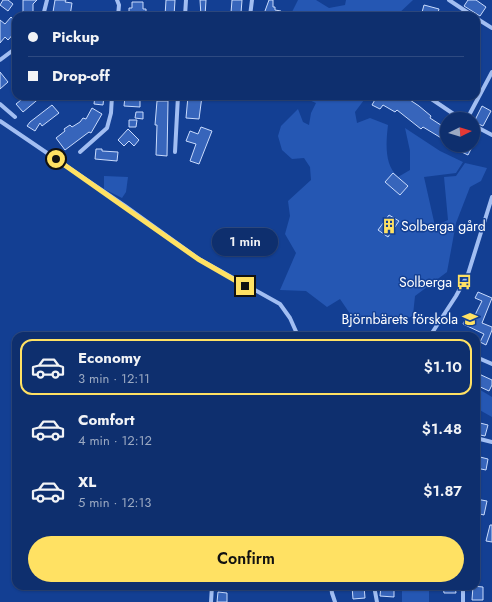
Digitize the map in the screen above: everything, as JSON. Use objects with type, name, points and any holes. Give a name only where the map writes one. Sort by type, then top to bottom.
[{"type":"street","points":[[44,12],[47,0]]},
{"type":"street","points":[[117,0],[119,5],[118,12]]},
{"type":"street","points":[[185,12],[186,0]]},
{"type":"street","points":[[250,12],[252,0]]},
{"type":"street","points":[[449,0],[467,12]]},
{"type":"street","points":[[480,20],[492,28]]},
{"type":"street","points":[[0,60],[12,51]]},
{"type":"street","points":[[480,95],[492,72]]},
{"type":"street","points":[[80,152],[107,128],[111,113],[112,100]]},
{"type":"street","points":[[174,152],[178,100]]},
{"type":"street","points":[[433,100],[451,112]]},
{"type":"street","points":[[471,112],[477,100]]},
{"type":"street","points":[[0,104],[15,117]]},
{"type":"street","points":[[0,121],[119,202],[198,259],[280,304],[290,318],[296,332]]},
{"type":"street","points":[[480,129],[492,135]]},
{"type":"street","points":[[432,332],[456,296],[468,274],[492,197]]},
{"type":"street","points":[[480,359],[492,364]]},
{"type":"street","points":[[480,439],[492,442]]},
{"type":"street","points":[[210,602],[212,590]]},
{"type":"street","points":[[332,590],[335,602]]},
{"type":"street","points":[[375,590],[377,602]]},
{"type":"street","points":[[463,590],[463,602]]},
{"type":"shaded area","points":[[298,0],[316,0],[329,8],[345,5],[346,0],[413,0],[400,12],[292,12]]},
{"type":"shaded area","points":[[309,100],[364,100],[355,112],[357,123],[370,118],[388,125],[388,160],[393,172],[398,177],[410,170],[410,151],[405,128],[440,152],[463,162],[456,173],[424,177],[435,226],[448,220],[444,177],[456,176],[465,163],[487,168],[481,181],[470,187],[456,223],[447,272],[415,296],[413,315],[399,325],[370,316],[355,321],[340,299],[327,307],[306,291],[280,290],[296,253],[285,234],[290,216],[288,201],[311,180],[310,167],[304,158],[292,159],[282,150],[278,136],[281,126],[298,109],[303,122],[309,125],[311,113],[316,103]]},
{"type":"shaded area","points":[[104,176],[128,177],[126,192],[122,198],[104,189]]},
{"type":"shaded area","points":[[480,390],[492,397],[492,417],[480,410]]},
{"type":"shaded area","points":[[402,590],[429,590],[429,602],[402,602]]},
{"type":"building","points":[[3,0],[8,0],[13,4],[8,11],[0,5]]},
{"type":"building","points":[[23,0],[37,0],[33,4],[34,12],[22,12]]},
{"type":"building","points":[[55,0],[66,0],[65,2],[72,3],[71,12],[53,12]]},
{"type":"building","points":[[166,0],[175,0],[174,12],[165,12]]},
{"type":"building","points":[[200,0],[206,0],[205,12],[201,12]]},
{"type":"building","points":[[232,0],[242,0],[241,12],[231,12]]},
{"type":"building","points":[[269,0],[273,0],[273,7],[275,7],[275,10],[281,11],[266,12],[265,11]]},
{"type":"building","points":[[468,0],[476,0],[486,7],[480,16],[480,12],[474,12],[464,6]]},
{"type":"building","points":[[132,2],[143,2],[143,9],[146,9],[146,12],[129,12],[129,8],[132,8]]},
{"type":"building","points":[[424,5],[439,9],[438,12],[422,12]]},
{"type":"building","points":[[11,17],[12,18],[12,35],[8,40],[5,37],[0,43],[0,20],[5,24]]},
{"type":"building","points":[[0,72],[8,82],[0,89]]},
{"type":"building","points":[[21,100],[37,100],[23,112],[16,104]]},
{"type":"building","points":[[94,100],[104,100],[103,105],[94,104]]},
{"type":"building","points":[[125,100],[140,100],[140,107],[124,106]]},
{"type":"building","points":[[188,100],[201,100],[199,119],[186,118]]},
{"type":"building","points":[[375,100],[410,100],[431,116],[430,118],[440,124],[440,137],[423,127],[421,129],[397,110],[395,112],[383,105],[380,109],[372,105]]},
{"type":"building","points":[[157,101],[168,101],[167,156],[156,155],[157,125],[155,125]]},
{"type":"building","points":[[52,105],[59,113],[42,126],[40,123],[35,131],[27,126],[30,122]]},
{"type":"building","points":[[482,106],[491,111],[483,126],[480,125],[479,112]]},
{"type":"building","points":[[92,108],[102,114],[91,133],[89,132],[65,150],[56,138],[70,125],[72,127],[83,118],[86,119]]},
{"type":"building","points":[[136,112],[143,112],[143,119],[135,118]]},
{"type":"building","points":[[129,120],[137,120],[136,127],[129,127]]},
{"type":"building","points":[[201,127],[212,131],[199,164],[190,161],[196,144],[186,141],[190,131],[198,134]]},
{"type":"building","points":[[128,129],[139,140],[134,146],[129,141],[124,146],[118,140]]},
{"type":"building","points":[[96,149],[118,152],[117,161],[95,159]]},
{"type":"building","points":[[462,152],[470,152],[468,155]]},
{"type":"building","points":[[393,173],[408,186],[400,195],[385,182]]},
{"type":"building","name":"Solberga gård","points":[[389,215],[399,221],[388,237],[378,230]]},
{"type":"building","points":[[478,292],[492,298],[482,323],[492,327],[486,345],[480,342],[484,334],[463,324],[466,318],[472,321],[482,301],[475,298]]},
{"type":"building","points":[[480,374],[492,380],[492,385],[489,391],[480,387]]},
{"type":"building","points":[[480,423],[488,425],[485,436],[480,435]]},
{"type":"building","points":[[480,457],[488,459],[486,470],[480,469]]},
{"type":"building","points":[[480,500],[487,501],[484,515],[480,514]]},
{"type":"building","points":[[490,525],[492,525],[492,542],[486,541]]},
{"type":"building","points":[[480,587],[483,587],[483,600],[472,600],[473,590],[480,590]]},
{"type":"building","points":[[352,590],[364,590],[365,598],[353,599]]},
{"type":"building","points":[[381,590],[394,590],[394,597],[380,596]]},
{"type":"building","points":[[444,590],[456,590],[456,593],[444,593]]},
{"type":"building","points":[[218,592],[227,593],[227,602],[217,602]]},
{"type":"place","name":"Solberga gård","points":[[389,226]]},
{"type":"place","name":"Solberga","points":[[464,282]]},
{"type":"place","name":"Björnbärets förskola","points":[[470,319]]},
{"type":"route","points":[[56,159],[125,206],[198,259],[245,286]]}]
